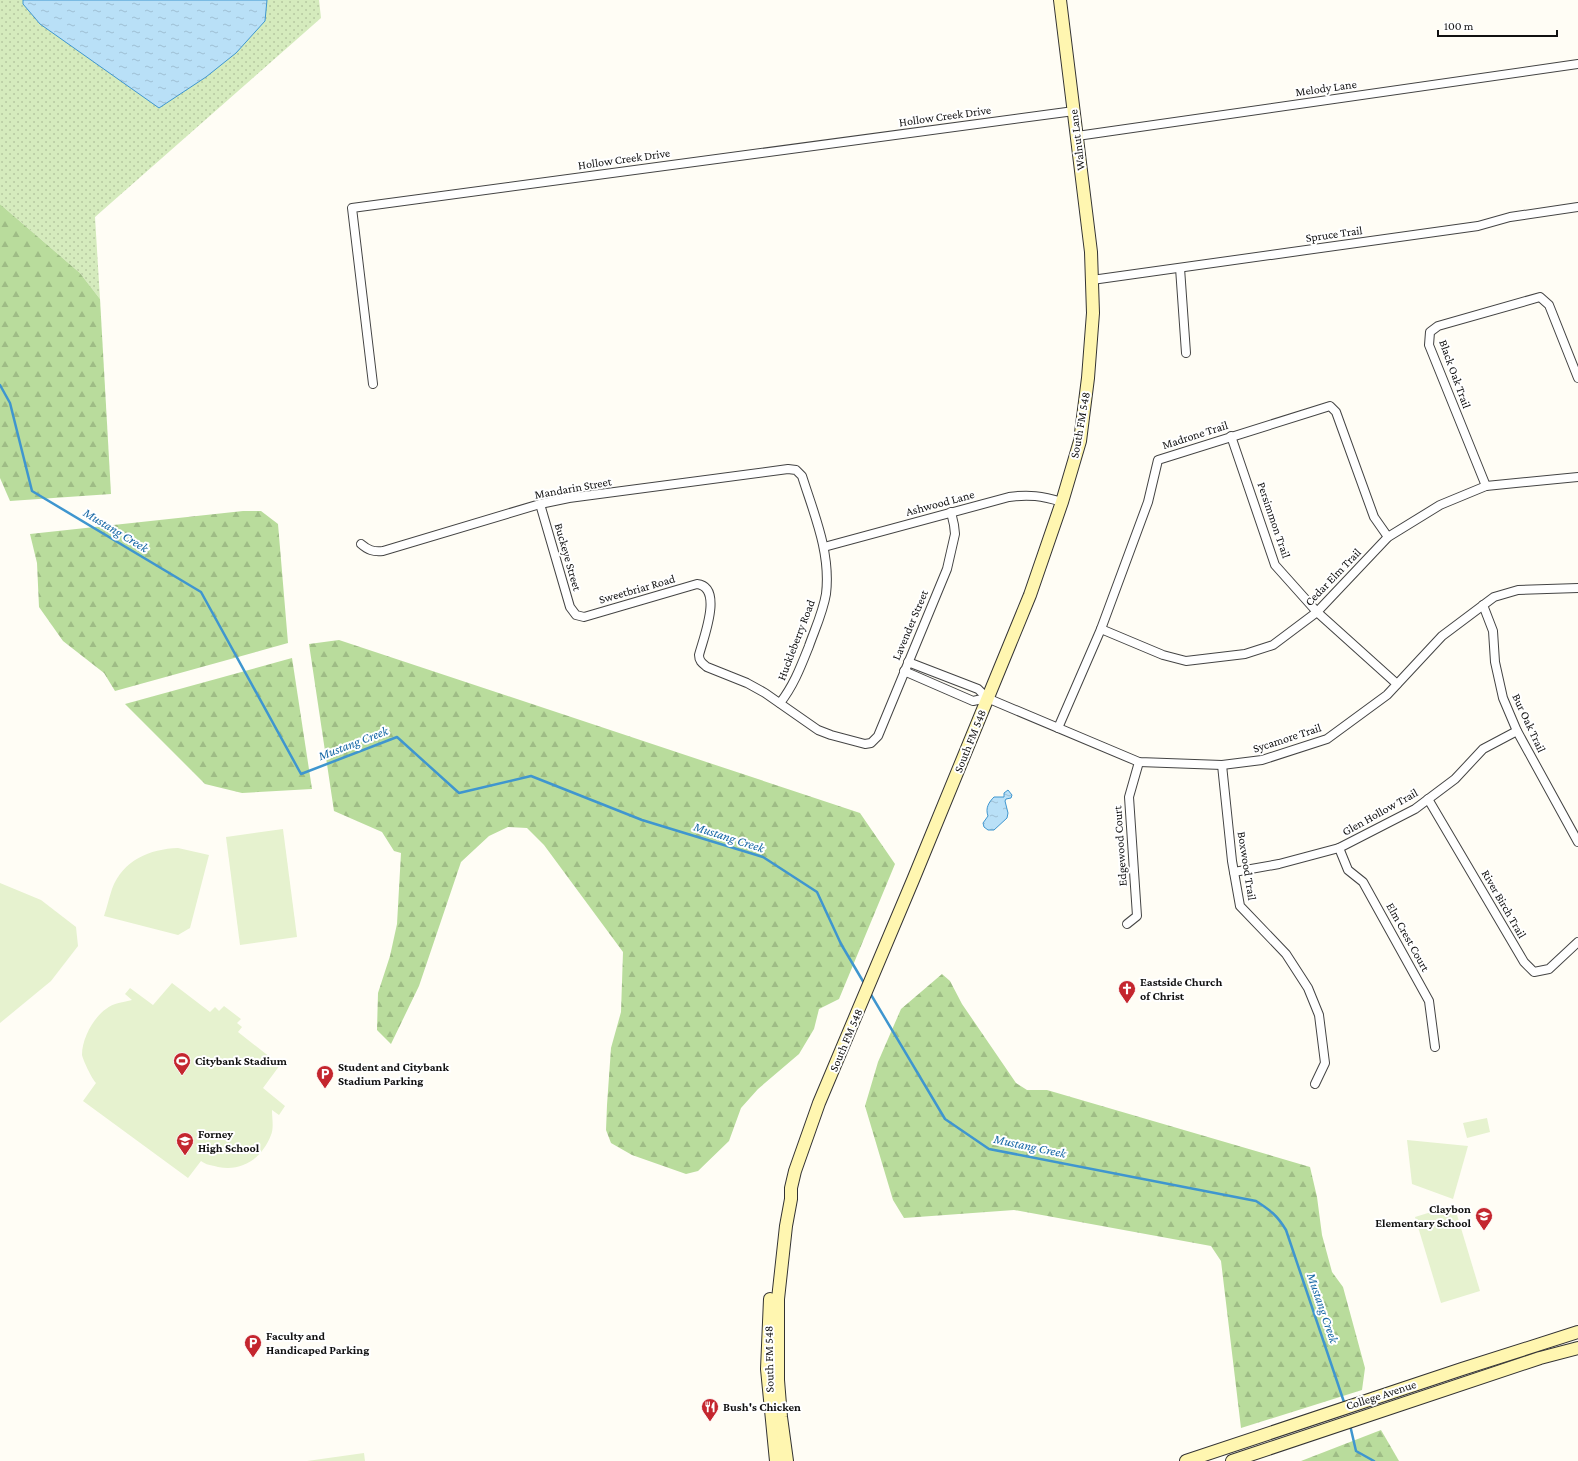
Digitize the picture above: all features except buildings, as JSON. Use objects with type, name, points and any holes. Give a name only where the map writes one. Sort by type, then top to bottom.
[{"type":"main road","name":"Walnut Lane","points":[[1060,0],[1077,136],[1092,280]]},
{"type":"main road","name":"South FM 548","points":[[776,1461],[767,1375],[767,1335],[770,1288],[786,1196],[791,1188],[809,1129],[1030,595],[1062,502],[1080,441],[1088,378],[1093,313],[1092,280]]},
{"type":"main road","name":"South FM 548","points":[[787,1461],[780,1410],[777,1333],[778,1300],[786,1226],[791,1199],[791,1188]]},
{"type":"main road","points":[[1576,1333],[1577,1348]]},
{"type":"main road","name":"College Avenue","points":[[1186,1461],[1462,1369],[1576,1333]]},
{"type":"main road","name":"College Avenue","points":[[1232,1461],[1540,1358],[1577,1348]]},
{"type":"main road","points":[[1245,1441],[1250,1455]]},
{"type":"street","name":"Melody Lane","points":[[1077,136],[1578,64]]},
{"type":"street","name":"Hollow Creek Drive","points":[[373,384],[352,208],[1074,111]]},
{"type":"street","name":"Spruce Trail","points":[[1092,280],[1478,226],[1510,217],[1578,207]]},
{"type":"street","points":[[1180,268],[1184,297],[1186,353]]},
{"type":"street","name":"Black Oak Trail","points":[[1486,486],[1430,345],[1430,332],[1438,326],[1540,297],[1548,305],[1578,378]]},
{"type":"street","name":"Madrone Trail","points":[[1058,728],[1101,629],[1148,502],[1158,460],[1330,406],[1336,412],[1374,517],[1388,538]]},
{"type":"street","name":"Persimmon Trail","points":[[1231,436],[1276,565],[1317,612],[1397,684]]},
{"type":"street","name":"Mandarin Street","points":[[361,544],[376,552],[383,551],[540,504],[585,496],[788,469],[796,470]]},
{"type":"street","name":"Huckleberry Road","points":[[780,703],[795,681],[823,607],[827,578],[824,547],[802,476],[796,470]]},
{"type":"street","name":"Cedar Elm Trail","points":[[1101,629],[1163,655],[1186,661],[1244,654],[1273,645],[1317,612],[1388,538],[1440,505],[1486,486],[1578,477]]},
{"type":"street","name":"Ashwood Lane","points":[[824,547],[1008,497],[1026,495],[1042,496],[1062,502]]},
{"type":"street","name":"Buckeye Street","points":[[540,504],[570,607],[576,615]]},
{"type":"street","name":"Lavender Street","points":[[780,703],[818,730],[831,735],[858,743],[871,743],[878,736],[951,557],[954,525],[951,512]]},
{"type":"street","name":"Sweetbriar Road","points":[[576,615],[584,617],[697,584],[705,587],[710,595],[709,616],[699,659],[707,667],[747,683],[780,703]]},
{"type":"street","name":"Sycamore Trail","points":[[908,662],[978,689],[987,698],[1139,762],[1222,766],[1262,760],[1327,739],[1387,695],[1442,636],[1494,597],[1518,590],[1578,588]]},
{"type":"street","name":"Bur Oak Trail","points":[[1483,605],[1493,631],[1495,662],[1503,698],[1517,731],[1578,842]]},
{"type":"street","name":"Sycamore Trail","points":[[904,672],[973,701],[987,698]]},
{"type":"street","name":"Glen Hollow Trail","points":[[1234,872],[1279,864],[1339,848],[1415,809],[1455,779],[1483,749],[1517,731]]},
{"type":"street","name":"Edgewood Court","points":[[1127,924],[1138,916],[1129,797],[1139,762]]},
{"type":"street","name":"Boxwood Trail","points":[[1222,766],[1234,872],[1240,906],[1286,954],[1308,988],[1319,1016],[1325,1063],[1315,1084]]},
{"type":"street","name":"River Birch Trail","points":[[1428,799],[1524,962],[1534,972],[1549,969],[1578,942]]},
{"type":"street","name":"Elm Crest Court","points":[[1339,848],[1348,870],[1363,882],[1430,1001],[1435,1047]]},
{"type":"green space","points":[[0,0],[319,0],[321,18],[95,217],[100,299],[80,273],[0,204]]},
{"type":"green space","points":[[0,204],[80,273],[100,299],[111,494],[10,501],[0,478]]},
{"type":"green space","points":[[243,511],[261,511],[278,524],[288,643],[115,691],[104,673],[63,641],[39,607],[37,563],[30,534]]},
{"type":"green space","points":[[339,640],[860,813],[895,864],[839,999],[819,1009],[814,1029],[799,1054],[758,1089],[741,1108],[729,1141],[698,1171],[686,1174],[632,1155],[611,1143],[606,1130],[607,1105],[611,1048],[621,1012],[623,952],[544,845],[527,828],[508,827],[489,836],[461,862],[419,986],[391,1044],[377,1030],[378,993],[390,956],[397,924],[401,853],[394,851],[382,832],[334,811],[309,644]]},
{"type":"green space","points":[[292,658],[312,789],[242,793],[205,784],[125,704]]},
{"type":"green space","points":[[283,829],[297,937],[240,945],[226,837]]},
{"type":"green space","points":[[178,848],[209,855],[190,928],[178,935],[104,916],[112,889],[123,870],[139,858],[148,854]]},
{"type":"green space","points":[[0,883],[41,900],[76,927],[78,946],[51,981],[0,1023]]},
{"type":"green space","points":[[942,974],[950,981],[962,1004],[1016,1083],[1027,1090],[1047,1090],[1310,1167],[1317,1197],[1322,1235],[1332,1272],[1343,1287],[1365,1368],[1362,1390],[1241,1428],[1221,1261],[1211,1246],[1014,1210],[904,1218],[893,1200],[865,1106],[878,1062],[901,1009]]},
{"type":"green space","name":"Citybank Stadium","points":[[172,983],[210,1012],[215,1007],[219,1011],[224,1006],[241,1019],[237,1023],[242,1027],[238,1032],[280,1065],[263,1088],[285,1106],[279,1115],[272,1110],[272,1132],[267,1143],[257,1157],[243,1165],[227,1168],[209,1165],[201,1161],[188,1178],[83,1101],[96,1083],[92,1078],[82,1055],[82,1049],[86,1036],[93,1023],[101,1013],[112,1005],[132,1000],[125,994],[130,988],[153,1005]]},
{"type":"green space","points":[[1487,1118],[1490,1132],[1467,1138],[1463,1123]]},
{"type":"green space","points":[[1407,1140],[1468,1146],[1453,1199],[1412,1184]]},
{"type":"green space","points":[[1454,1205],[1480,1291],[1441,1303],[1415,1217]]},
{"type":"green space","points":[[1381,1430],[1399,1461],[1301,1461]]},
{"type":"green space","points":[[364,1453],[365,1461],[307,1461]]},
{"type":"water","points":[[23,0],[267,0],[265,21],[236,53],[206,77],[159,108],[40,24],[23,4]]},
{"type":"water","points":[[1008,790],[1012,795],[1011,798],[1006,799],[1005,801],[1008,813],[1007,818],[994,830],[988,830],[984,827],[983,823],[988,816],[987,808],[989,803],[994,797],[1004,797],[1004,793]]},
{"type":"waterway","name":"Mustang Creek","points":[[0,385],[10,403],[32,491],[201,592],[301,774],[397,737],[459,793],[531,776],[642,820],[763,857],[817,892],[841,944],[864,983]]},
{"type":"waterway","name":"Mustang Creek","points":[[870,993],[945,1119],[989,1149],[1256,1201],[1273,1213],[1286,1230],[1345,1405]]},
{"type":"waterway","name":"Mustang Creek","points":[[1350,1425],[1356,1451],[1374,1461]]},
{"type":"place","name":"Eastside Church of Christ","points":[[1127,1004]]},
{"type":"place","name":"Citybank Stadium","points":[[182,1076]]},
{"type":"place","name":"Student and Citybank Stadium Parking","points":[[325,1089]]},
{"type":"place","name":"Forney High School","points":[[185,1156]]},
{"type":"place","name":"Claybon Elementary School","points":[[1484,1231]]},
{"type":"place","name":"Faculty and Handicaped Parking","points":[[253,1358]]},
{"type":"place","name":"Bush's Chicken","points":[[710,1422]]}]
